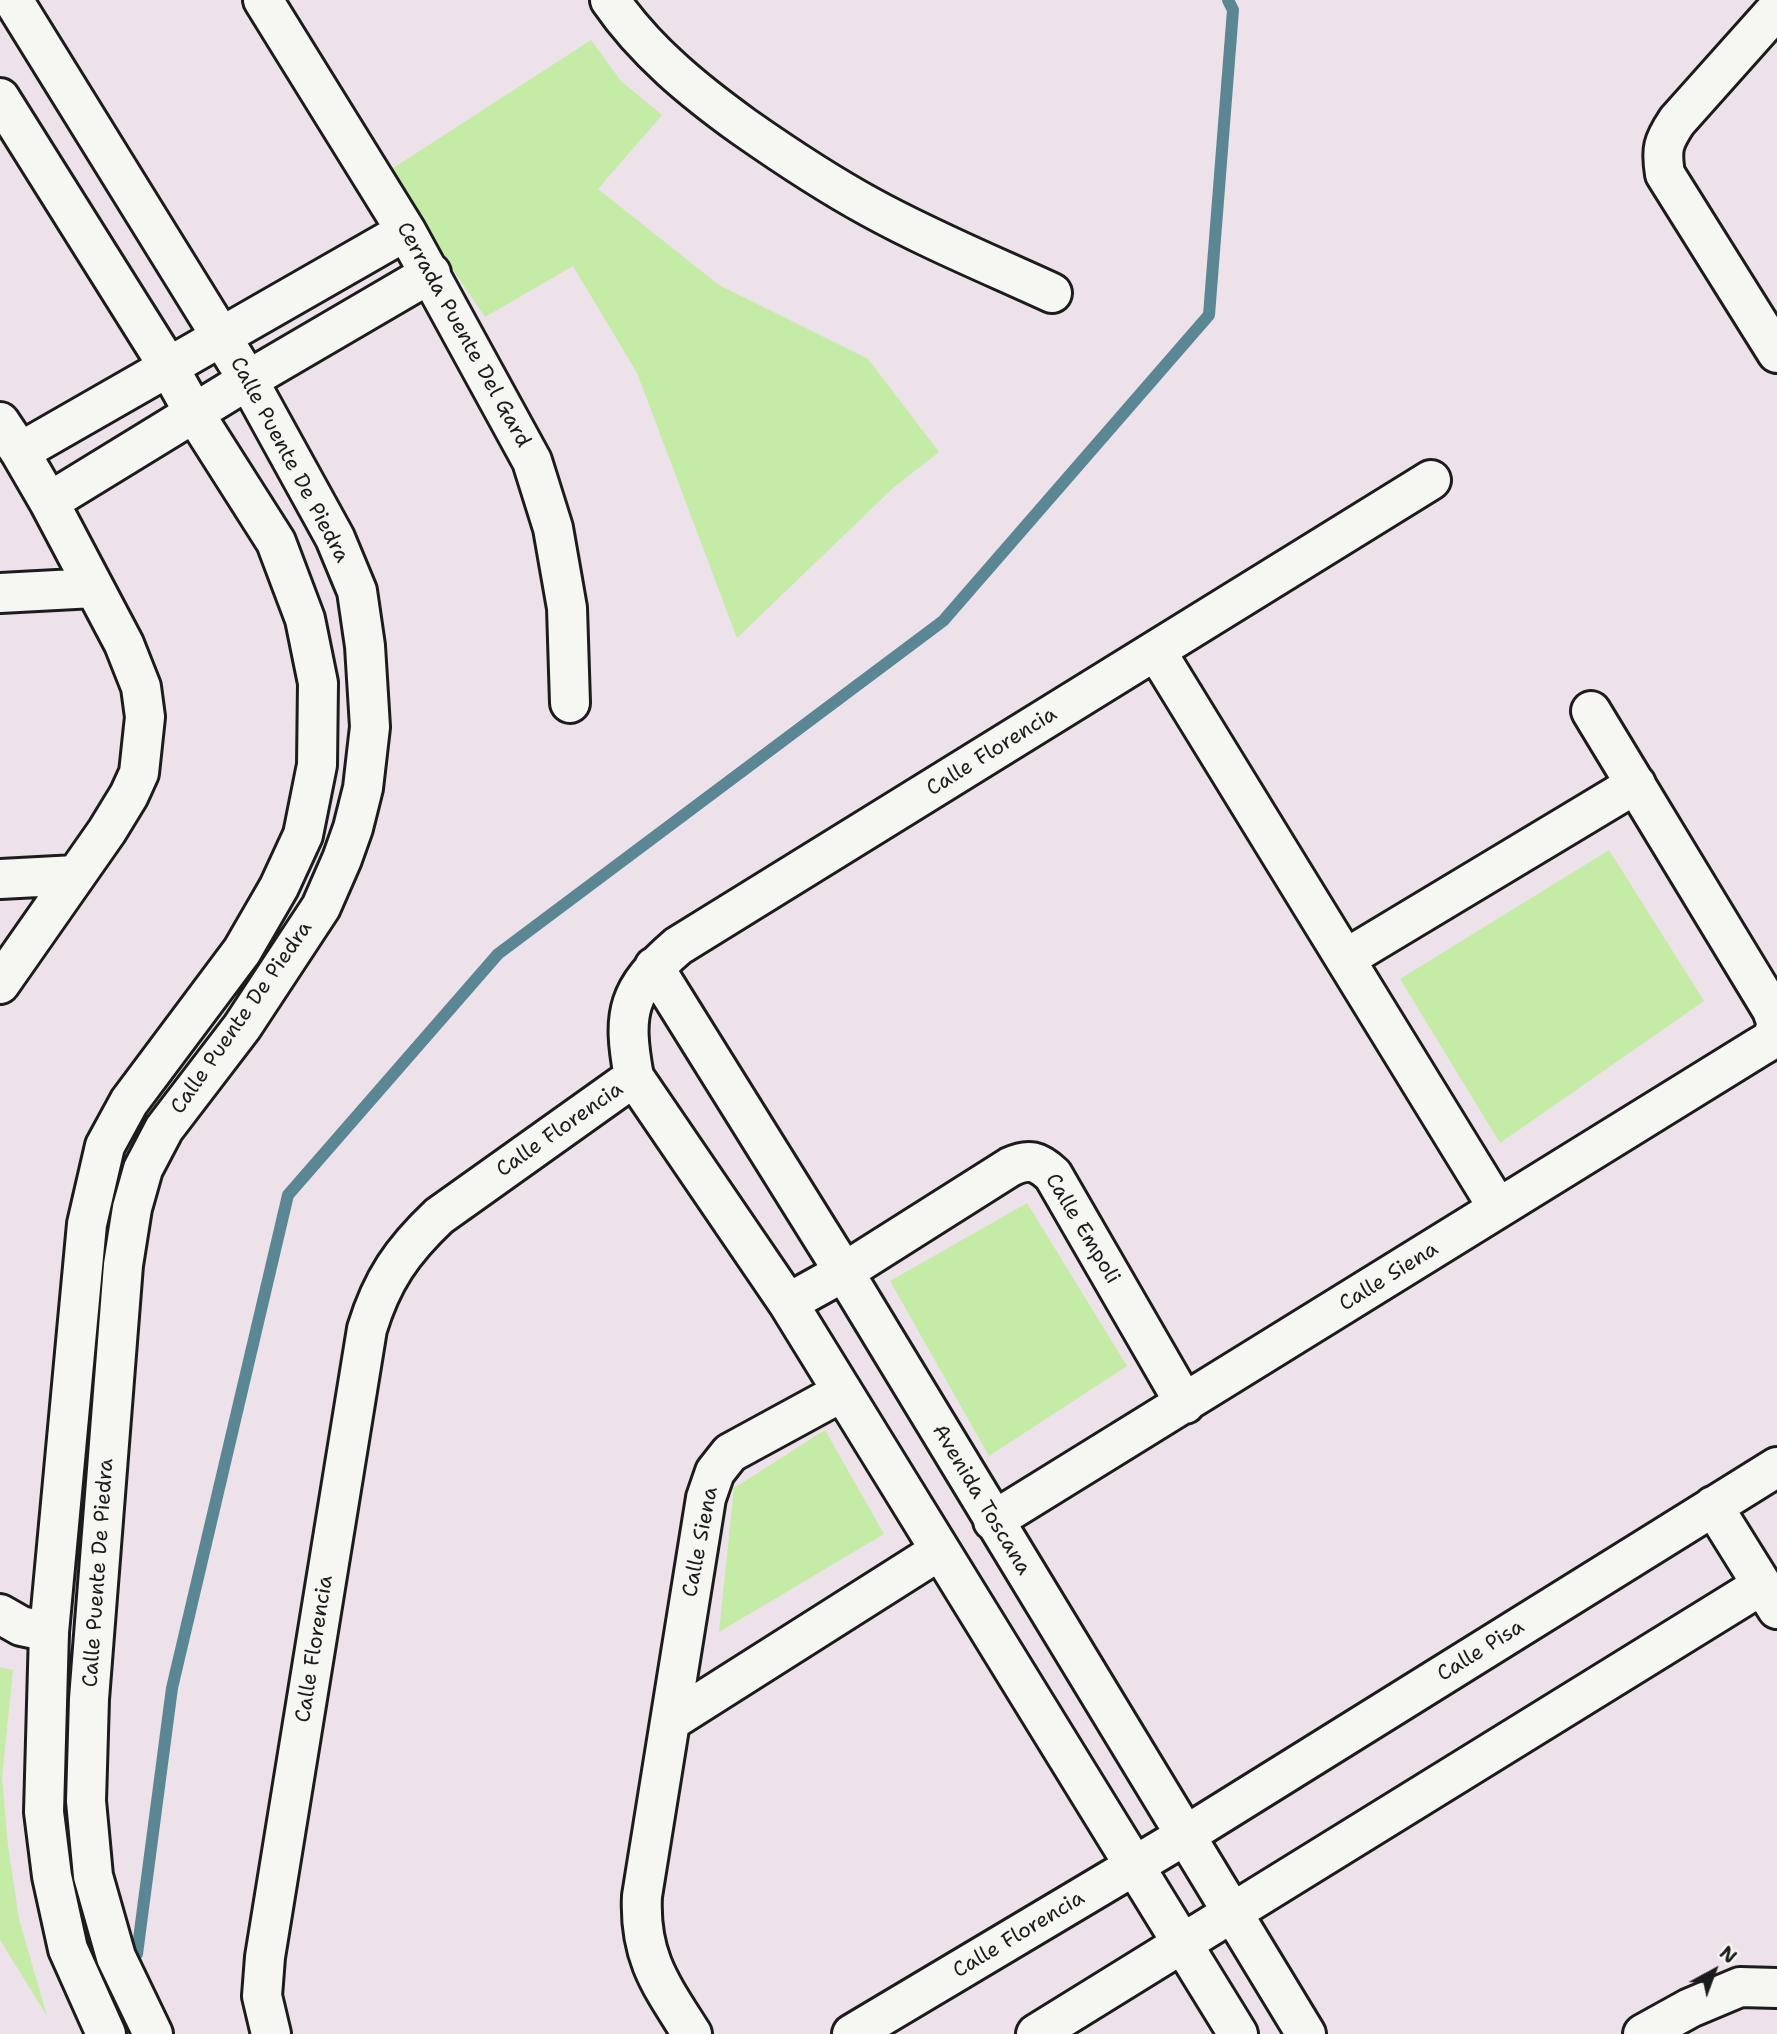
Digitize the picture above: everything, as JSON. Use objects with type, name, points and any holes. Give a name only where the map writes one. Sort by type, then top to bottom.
[{"type":"street","name":"Calle Puente De Piedra","points":[[13,0],[248,380],[335,538],[357,591],[365,646],[370,727],[363,788],[353,828],[321,907],[242,1027],[164,1129],[143,1169],[132,1208],[122,1265],[89,1699],[86,1801],[93,1876],[116,1957],[153,2034]]},
{"type":"street","name":"Cerrada Puente Del Gard","points":[[263,0],[406,230],[532,461],[553,528],[567,608],[570,703]]},
{"type":"street","points":[[610,0],[659,58],[699,95],[779,151],[870,207],[1052,293]]},
{"type":"street","points":[[1777,9],[1677,121],[1665,139],[1662,154],[1665,174],[1777,354]]},
{"type":"street","name":"Calle Puente De Piedra","points":[[0,98],[276,542],[304,619],[318,683],[317,765],[303,835],[279,887],[242,951],[129,1102],[105,1146],[87,1223],[49,1632],[44,1812],[52,1876],[68,1949],[106,2034]]},
{"type":"street","points":[[0,984],[107,831],[129,795],[139,773],[145,717],[141,687],[124,644],[10,437],[168,366],[406,230]]},
{"type":"street","points":[[48,502],[431,273]]},
{"type":"street","name":"Calle Florencia","points":[[271,2034],[262,1996],[265,1957],[367,1329],[376,1300],[391,1270],[405,1251],[439,1216],[634,1077],[628,1045],[628,1017],[638,988],[654,967],[678,946],[1431,480]]},
{"type":"street","points":[[0,593],[94,587]]},
{"type":"street","points":[[1156,650],[1498,1209]]},
{"type":"street","name":"Calle Siena","points":[[993,1521],[1771,1040],[1777,1025],[1772,1010],[1591,711]]},
{"type":"street","points":[[1345,959],[1636,784]]},
{"type":"street","points":[[0,878],[76,875]]},
{"type":"street","name":"Avenida Toscana","points":[[654,967],[844,1272],[1306,2034]]},
{"type":"street","points":[[634,1077],[788,1303],[1238,2034]]},
{"type":"street","points":[[105,1146],[143,1169]]},
{"type":"street","name":"Calle Empoli","points":[[788,1303],[844,1272],[1010,1167],[1024,1160],[1040,1164],[1053,1175],[1185,1404]]},
{"type":"street","name":"Calle Siena","points":[[692,2034],[657,1980],[645,1950],[640,1923],[642,1896],[706,1498],[715,1472],[730,1453],[842,1392]]},
{"type":"street","name":"Calle Pisa","points":[[1186,1835],[1777,1466]]},
{"type":"street","points":[[1036,2034],[1233,1913],[1770,1597],[1713,1506]]},
{"type":"street","points":[[671,1721],[939,1551]]},
{"type":"street","points":[[0,1614],[21,1626],[49,1632]]},
{"type":"street","name":"Calle Florencia","points":[[852,2034],[1186,1835]]},
{"type":"street","points":[[1643,2034],[1689,2008],[1740,1987],[1777,1988]]},
{"type":"green space","points":[[591,40],[621,81],[662,115],[598,189],[719,285],[868,359],[939,452],[893,488],[737,638],[637,373],[573,266],[485,317],[387,172]]},
{"type":"green space","points":[[1609,850],[1704,1001],[1500,1143],[1400,979]]},
{"type":"green space","points":[[1027,1203],[1127,1366],[989,1456],[890,1281]]},
{"type":"green space","points":[[825,1430],[884,1534],[719,1632],[734,1488]]},
{"type":"green space","points":[[0,1667],[13,1670],[2,1777],[8,1846],[19,1919],[47,2016],[0,1940]]},
{"type":"waterway","points":[[137,1954],[172,1688],[288,1195],[498,954],[943,621],[1209,315],[1233,10],[1228,0]]}]
